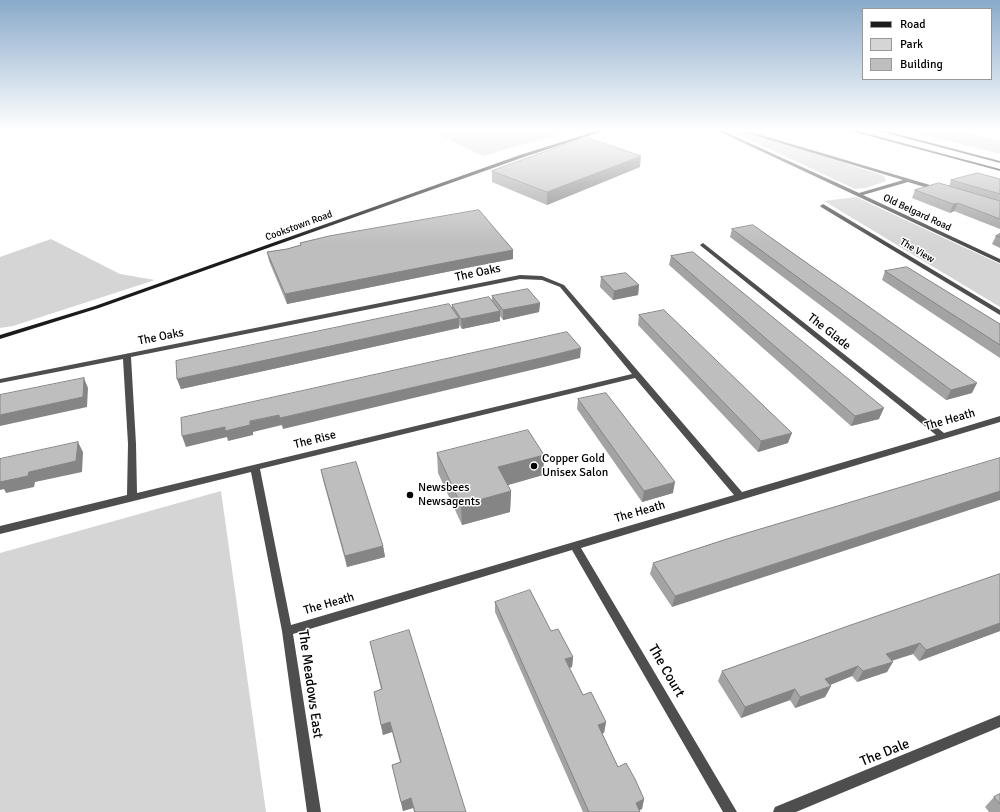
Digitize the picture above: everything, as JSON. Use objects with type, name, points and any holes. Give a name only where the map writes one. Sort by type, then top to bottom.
[{"type":"street","name":"Cookstown Road","points":[[0,337],[97,307],[489,168]]},
{"type":"street","name":"Old Belgard Road","points":[[800,168],[1000,261]]},
{"type":"street","points":[[867,168],[943,190]]},
{"type":"street","points":[[859,195],[908,180]]},
{"type":"street","name":"The View","points":[[823,206],[1000,313]]},
{"type":"street","name":"The Glade","points":[[703,246],[943,436]]},
{"type":"street","name":"The Oaks","points":[[0,381],[520,277],[538,276],[550,279],[562,286],[740,496]]},
{"type":"street","name":"The Oaks","points":[[127,356],[132,444],[132,498]]},
{"type":"street","name":"The Rise","points":[[0,530],[637,375]]},
{"type":"street","name":"The Heath","points":[[287,630],[1000,419]]},
{"type":"street","name":"The Meadows East","points":[[255,467],[287,630],[314,812]]},
{"type":"street","name":"The Court","points":[[574,545],[730,812]]},
{"type":"street","name":"The Dale","points":[[780,812],[1000,721]]},
{"type":"green space","points":[[810,168],[859,168],[884,176],[886,181],[866,188],[855,189]]},
{"type":"green space","points":[[856,197],[1000,264],[1000,307],[824,201]]},
{"type":"green space","points":[[51,239],[120,274],[155,280],[13,326],[0,328],[0,257]]},
{"type":"green space","points":[[221,491],[266,812],[0,812],[0,553]]},
{"type":"building","points":[[501,168],[610,168],[547,192],[492,171]]},
{"type":"building","points":[[978,173],[1000,179],[1000,194],[951,180]]},
{"type":"building","points":[[939,183],[1000,201],[1000,219],[958,203],[953,204],[915,190]]},
{"type":"building","points":[[479,210],[513,250],[285,294],[267,252],[287,249],[301,245],[300,243],[329,236]]},
{"type":"building","points":[[753,225],[977,383],[951,390],[732,229]]},
{"type":"building","points":[[693,252],[884,408],[855,416],[671,256]]},
{"type":"building","points":[[907,267],[1000,324],[1000,345],[885,271]]},
{"type":"building","points":[[626,273],[639,285],[614,291],[601,277]]},
{"type":"building","points":[[528,289],[540,303],[503,310],[492,296]]},
{"type":"building","points":[[489,297],[500,311],[461,319],[452,305]]},
{"type":"building","points":[[449,304],[459,318],[177,379],[176,361]]},
{"type":"building","points":[[664,310],[792,433],[761,441],[639,315]]},
{"type":"building","points":[[567,332],[581,348],[280,418],[279,415],[250,421],[250,425],[225,431],[225,427],[182,436],[181,418]]},
{"type":"building","points":[[84,378],[83,397],[0,415],[0,395]]},
{"type":"building","points":[[606,393],[675,482],[644,491],[578,399]]},
{"type":"building","points":[[528,430],[544,455],[498,467],[511,491],[461,505],[437,453]]},
{"type":"building","points":[[78,442],[76,461],[29,472],[28,476],[0,482],[0,459]]},
{"type":"building","points":[[1000,458],[1000,491],[675,596],[653,563],[730,538]]},
{"type":"building","points":[[356,462],[383,546],[345,556],[321,470]]},
{"type":"building","points":[[1000,574],[1000,623],[926,650],[920,643],[886,654],[893,662],[863,671],[858,666],[825,679],[831,686],[800,697],[795,689],[745,707],[722,671],[848,626]]},
{"type":"building","points":[[530,590],[551,631],[558,629],[573,657],[565,659],[583,695],[591,692],[606,722],[598,725],[618,767],[626,763],[635,779],[644,799],[636,803],[640,812],[589,812],[495,602]]},
{"type":"building","points":[[409,630],[466,812],[415,812],[411,798],[401,802],[392,765],[401,762],[390,722],[381,725],[374,692],[382,689],[370,642]]},
{"type":"building","points":[[1000,794],[1000,804],[994,797]]},
{"type":"place","name":"Copper Gold Unisex Salon","points":[[534,466]]},
{"type":"place","name":"Newsbees Newsagents","points":[[410,495]]}]
